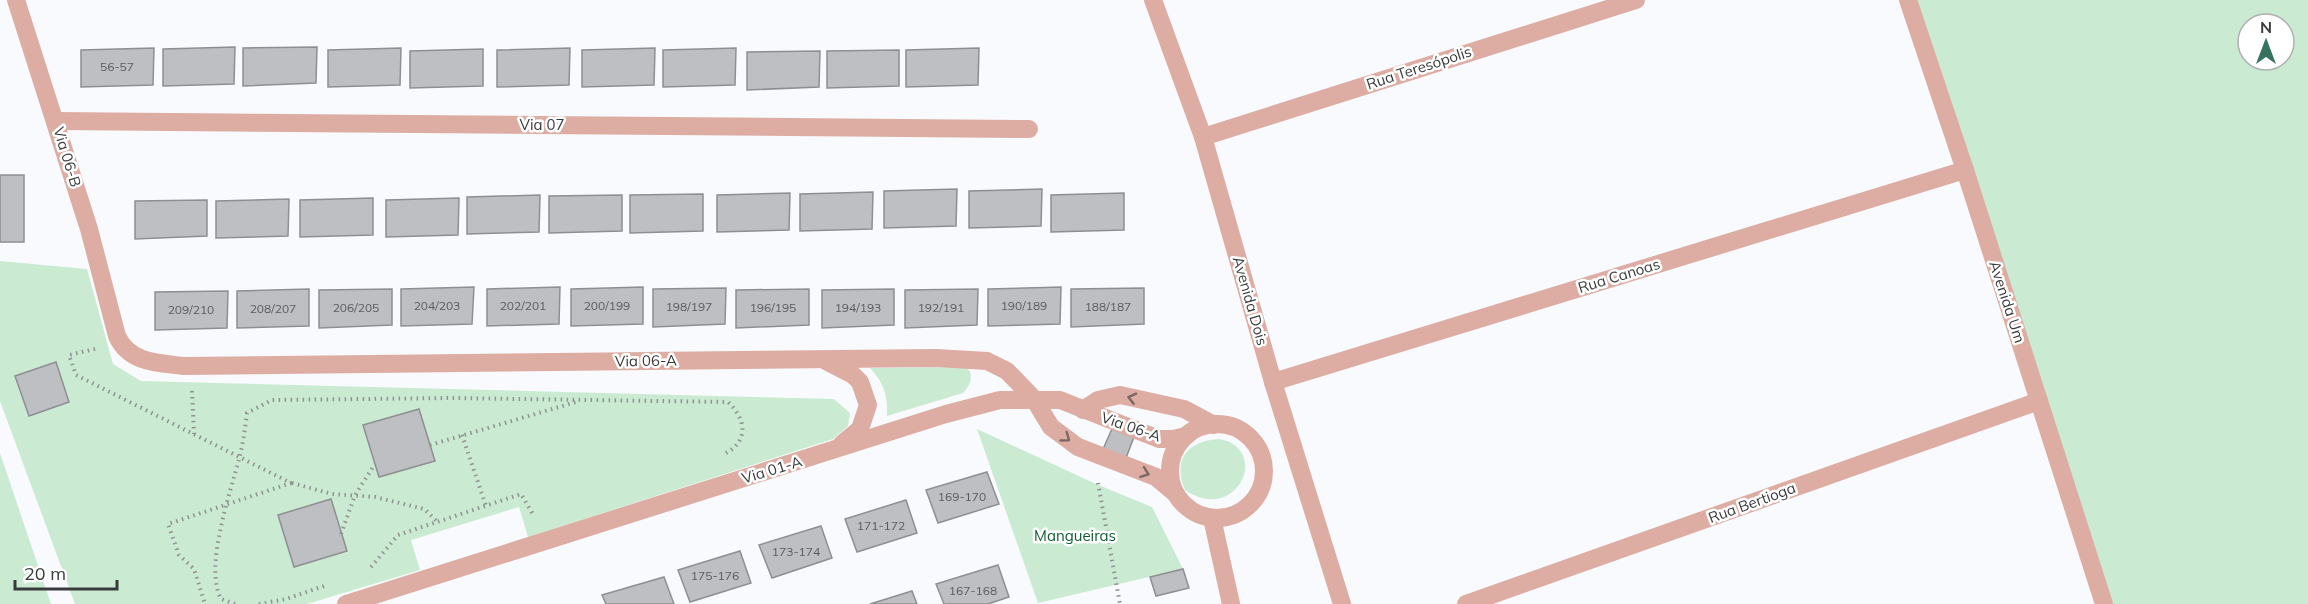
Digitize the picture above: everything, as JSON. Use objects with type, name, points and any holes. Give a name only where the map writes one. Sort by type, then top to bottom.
[{"type":"street","name":"Via 06-B","points":[[16,0],[89,229],[111,316]]},
{"type":"street","name":"Avenida Dois","points":[[1153,0],[1203,137],[1273,382],[1342,604]]},
{"type":"street","name":"Rua Teresópolis","points":[[1203,137],[1636,0]]},
{"type":"street","name":"Avenida Um","points":[[1908,0],[2104,604]]},
{"type":"street","name":"Via 07","points":[[56,121],[1029,129]]},
{"type":"street","name":"Rua Canoas","points":[[1273,382],[1965,170]]},
{"type":"street","name":"Via 06-A","points":[[111,316],[120,344],[129,352],[153,363],[184,366],[936,358],[987,361],[1007,370],[1034,399],[1060,400],[1159,439],[1186,436]]},
{"type":"street","points":[[822,359],[853,375],[860,382],[868,405],[860,429],[837,450]]},
{"type":"street","points":[[1083,410],[1098,400],[1120,395],[1184,409],[1214,425]]},
{"type":"street","points":[[1034,399],[1051,427],[1078,447],[1156,477],[1174,493],[1184,506],[1197,514],[1212,518],[1227,517],[1242,511],[1253,501],[1261,487],[1264,473],[1255,443],[1244,433],[1229,426],[1214,425],[1200,428],[1186,436],[1176,448],[1170,463],[1174,493]]},
{"type":"street","name":"Via 01-A","points":[[346,604],[984,404],[1000,400],[1034,399]]},
{"type":"street","name":"Rua Bertioga","points":[[1466,604],[2039,401]]},
{"type":"street","points":[[1212,518],[1231,604]]},
{"type":"path","points":[[99,357],[96,349],[69,355],[76,375],[291,483],[332,494],[375,497],[424,509],[439,522]]},
{"type":"path","points":[[192,387],[194,434]]},
{"type":"path","points":[[235,604],[221,599],[216,589],[215,568],[226,504],[240,457],[247,413],[272,400],[452,398],[728,402],[738,411],[743,425],[741,439],[730,452],[719,455]]},
{"type":"path","points":[[430,445],[582,400]]},
{"type":"path","points":[[462,435],[486,506]]},
{"type":"path","points":[[341,534],[355,495],[375,464]]},
{"type":"path","points":[[1104,480],[1098,482],[1097,486],[1120,604]]},
{"type":"path","points":[[205,604],[194,569],[179,555],[168,524],[291,483]]},
{"type":"path","points":[[365,574],[399,535],[521,494],[534,516],[544,513]]},
{"type":"path","points":[[259,604],[335,583]]},
{"type":"green space","points":[[1904,0],[2308,0],[2308,604],[2097,604]]},
{"type":"green space","points":[[0,261],[87,269],[113,364],[141,381],[834,399],[850,413],[848,426],[833,439],[528,537],[519,507],[411,540],[420,570],[307,604],[75,604],[0,401]]},
{"type":"green space","points":[[964,367],[970,371],[971,378],[963,393],[887,416],[884,390],[870,368]]},
{"type":"green space","name":"Mangueiras","points":[[977,429],[1152,507],[1183,569],[1038,603]]},
{"type":"green space","points":[[1219,439],[1231,443],[1242,454],[1245,465],[1243,476],[1238,487],[1228,495],[1216,499],[1201,498],[1185,490],[1181,479],[1182,461],[1191,448],[1199,443]]},
{"type":"green space","points":[[0,453],[51,604],[0,604]]},
{"type":"building","points":[[235,47],[234,84],[163,86],[163,49]]},
{"type":"building","points":[[317,47],[316,83],[243,86],[243,48]]},
{"type":"building","points":[[154,48],[153,85],[81,87],[81,50]]},
{"type":"building","points":[[401,48],[400,85],[328,87],[328,50]]},
{"type":"building","points":[[570,48],[569,85],[497,87],[497,50]]},
{"type":"building","points":[[655,48],[654,85],[582,87],[582,50]]},
{"type":"building","points":[[736,48],[735,85],[663,87],[663,50]]},
{"type":"building","points":[[979,48],[978,85],[906,87],[906,50]]},
{"type":"building","points":[[483,49],[483,86],[410,88],[410,51]]},
{"type":"building","points":[[899,50],[899,86],[827,88],[827,51]]},
{"type":"building","points":[[820,51],[819,87],[747,90],[747,52]]},
{"type":"building","points":[[0,175],[24,175],[24,242],[0,242]]},
{"type":"building","points":[[957,189],[956,226],[884,228],[884,191]]},
{"type":"building","points":[[1042,189],[1041,226],[969,228],[969,191]]},
{"type":"building","points":[[873,192],[872,229],[800,231],[800,194]]},
{"type":"building","points":[[790,193],[789,230],[717,232],[717,195]]},
{"type":"building","points":[[1124,193],[1124,230],[1051,232],[1051,195]]},
{"type":"building","points":[[703,194],[703,231],[630,233],[630,195]]},
{"type":"building","points":[[540,195],[539,232],[467,234],[467,197]]},
{"type":"building","points":[[622,195],[622,231],[549,233],[549,196]]},
{"type":"building","points":[[373,198],[373,235],[300,237],[300,200]]},
{"type":"building","points":[[459,198],[458,235],[386,237],[386,200]]},
{"type":"building","points":[[289,199],[288,236],[216,238],[216,201]]},
{"type":"building","points":[[207,200],[207,236],[135,239],[135,201]]},
{"type":"building","points":[[474,287],[472,324],[401,326],[401,289]]},
{"type":"building","points":[[560,287],[559,324],[487,326],[487,289]]},
{"type":"building","points":[[643,287],[643,324],[571,326],[571,289]]},
{"type":"building","points":[[1061,287],[1060,324],[988,326],[988,289]]},
{"type":"building","points":[[726,288],[725,324],[653,327],[653,289]]},
{"type":"building","points":[[1144,288],[1144,324],[1071,327],[1071,289]]},
{"type":"building","points":[[309,289],[309,326],[237,328],[237,291]]},
{"type":"building","points":[[392,289],[392,325],[319,328],[319,290]]},
{"type":"building","points":[[809,289],[809,325],[736,328],[736,290]]},
{"type":"building","points":[[894,289],[894,325],[822,328],[822,290]]},
{"type":"building","points":[[978,289],[977,325],[905,328],[905,290]]},
{"type":"building","points":[[228,291],[227,328],[155,330],[155,292]]},
{"type":"building","points":[[56,362],[69,402],[29,416],[15,376]]},
{"type":"building","points":[[419,409],[435,461],[379,477],[363,425]]},
{"type":"building","points":[[1112,429],[1134,437],[1126,458],[1103,449]]},
{"type":"building","points":[[987,472],[999,504],[938,523],[926,490]]},
{"type":"building","points":[[331,499],[347,551],[294,567],[278,515]]},
{"type":"building","points":[[906,500],[917,533],[857,552],[845,519]]},
{"type":"building","points":[[821,526],[832,558],[772,578],[759,545]]},
{"type":"building","points":[[740,551],[751,583],[690,602],[678,570]]},
{"type":"building","points":[[998,565],[1009,597],[988,604],[944,604],[936,584]]},
{"type":"building","points":[[1183,569],[1189,588],[1156,596],[1150,577]]},
{"type":"building","points":[[664,577],[674,604],[606,604],[602,595]]},
{"type":"building","points":[[912,591],[917,604],[870,604]]}]
